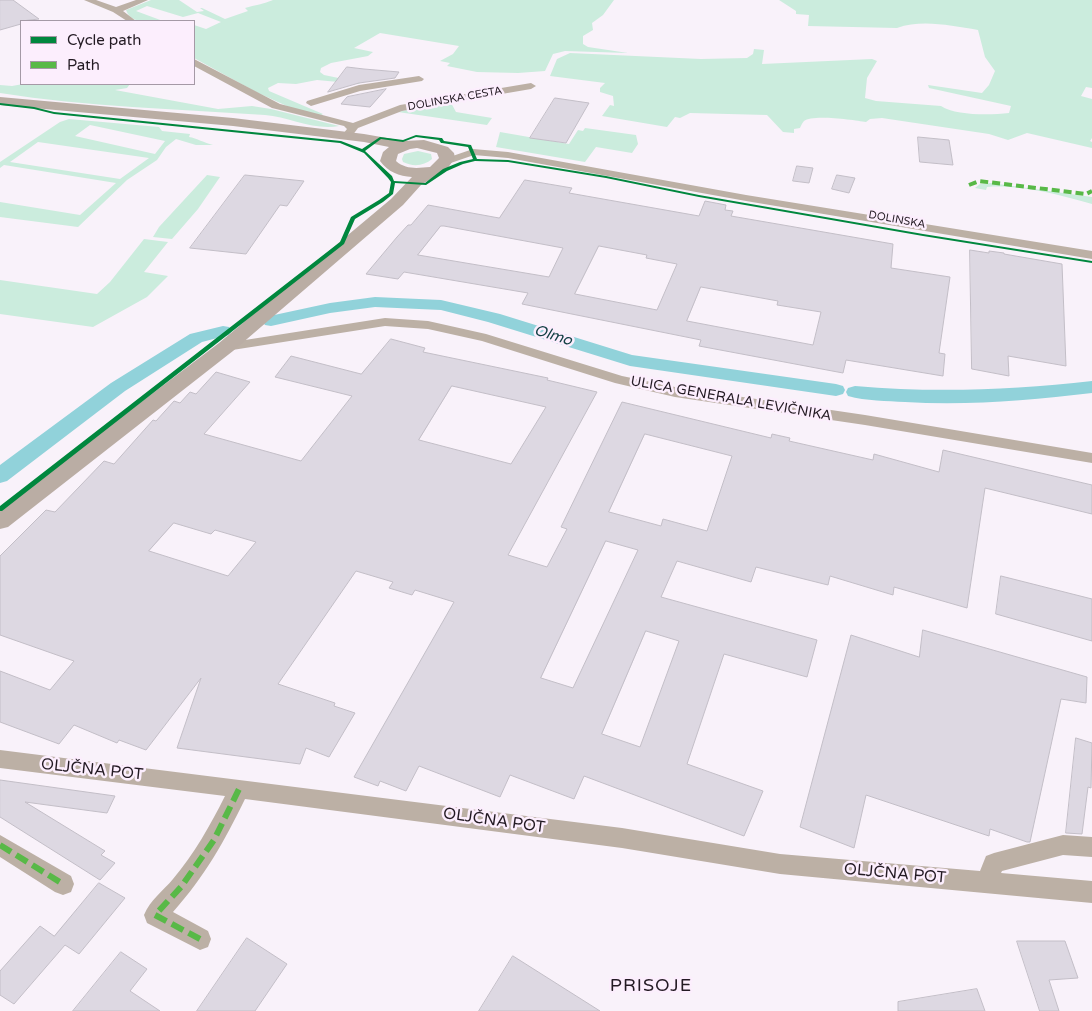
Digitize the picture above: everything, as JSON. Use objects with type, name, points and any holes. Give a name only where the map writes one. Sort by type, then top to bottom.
[{"type":"street","points":[[88,0],[116,10],[131,20]]},
{"type":"street","points":[[116,10],[144,0]]},
{"type":"street","points":[[195,63],[276,106],[405,146]]},
{"type":"street","name":"DOLINSKA CESTA","points":[[420,79],[359,88],[311,104],[347,128],[400,108],[531,86]]},
{"type":"street","points":[[0,101],[233,122],[347,128],[388,156],[390,165],[406,180]]},
{"type":"street","points":[[388,156],[391,152],[405,146],[424,144],[439,160]]},
{"type":"street","points":[[0,521],[226,347],[397,202],[406,180],[439,160],[472,152],[508,156],[746,198],[1092,255]]},
{"type":"street","name":"ULICA GENERALA LEVIČNIKA","points":[[226,347],[384,322],[428,324],[486,338],[620,380],[675,392],[865,420],[1092,458]]},
{"type":"street","name":"OLJČNA POT","points":[[0,759],[147,776],[622,838],[780,864],[1092,892]]},
{"type":"street","points":[[200,939],[155,915],[181,887],[214,840],[239,789]]},
{"type":"street","points":[[0,845],[63,884]]},
{"type":"street","points":[[987,882],[994,863],[1062,845],[1092,847]]},
{"type":"green space","points":[[151,0],[179,0],[197,12],[204,11],[200,8],[202,8],[225,19],[248,11],[245,8],[273,0],[614,0],[603,15],[592,23],[593,30],[583,36],[583,44],[588,47],[628,53],[565,51],[553,54],[545,71],[518,73],[477,72],[447,66],[450,63],[440,61],[453,54],[459,46],[380,33],[354,48],[373,52],[368,56],[331,63],[321,68],[320,72],[324,75],[360,84],[317,80],[296,84],[278,83],[268,88],[269,91],[323,114],[320,116],[300,112],[256,92],[195,59],[195,25],[206,29],[221,22],[198,13],[183,17],[147,6],[136,11],[160,20],[136,20],[128,15],[126,10]]},
{"type":"green space","points":[[779,0],[1092,0],[1092,88],[1086,87],[1081,96],[1092,99],[1092,138],[1090,141],[1092,142],[1092,148],[1027,133],[1008,140],[989,134],[882,118],[870,119],[866,122],[834,118],[808,119],[804,121],[800,128],[794,129],[794,133],[783,132],[767,115],[690,113],[680,118],[675,117],[667,127],[602,116],[610,105],[614,106],[613,96],[600,92],[600,88],[605,83],[550,76],[557,59],[570,53],[701,59],[747,58],[753,54],[754,49],[764,50],[762,64],[872,59],[877,61],[867,78],[865,98],[876,101],[941,106],[955,112],[974,114],[1009,113],[1011,106],[929,88],[928,85],[982,93],[989,85],[995,71],[985,57],[978,30],[927,24],[907,25],[897,28],[808,26],[809,15],[796,14],[796,11]]},
{"type":"green space","points":[[0,85],[129,85],[127,88],[115,90],[218,109],[252,106],[271,109],[339,126],[321,127],[265,115],[99,105],[0,93]]},
{"type":"green space","points":[[450,101],[456,112],[492,118],[487,125],[398,112]]},
{"type":"green space","points":[[69,119],[159,127],[162,131],[190,134],[189,137],[213,145],[196,145],[176,139],[166,147],[157,160],[127,180],[78,227],[0,217],[0,202],[80,215],[116,183],[4,165],[0,168],[0,162],[60,122]],"holes":[[[90,125],[165,141],[155,154],[75,136]],[[38,142],[149,158],[120,179],[10,162]]]},
{"type":"green space","points":[[585,128],[636,135],[638,144],[632,153],[596,147],[585,162],[496,147],[500,132],[569,144],[578,130],[583,131]]},
{"type":"green space","points":[[418,151],[431,154],[432,159],[418,165],[403,162],[404,154]]},
{"type":"green space","points":[[207,175],[220,177],[198,209],[172,239],[153,237],[159,227]]},
{"type":"green space","points":[[991,183],[1092,197],[1092,204],[1054,194],[1013,187],[987,187],[986,190],[975,188],[980,184]]},
{"type":"green space","points":[[144,239],[168,242],[144,272],[168,276],[147,297],[93,327],[0,314],[0,280],[97,294],[110,282]]},
{"type":"building","points":[[0,0],[13,0],[39,19],[20,20],[20,24],[0,30]]},
{"type":"building","points":[[347,67],[399,72],[395,78],[359,83],[328,92]]},
{"type":"building","points":[[386,89],[370,107],[341,104],[347,97]]},
{"type":"building","points":[[555,98],[589,103],[566,143],[530,138]]},
{"type":"building","points":[[918,137],[949,140],[953,165],[920,162]]},
{"type":"building","points":[[797,166],[813,168],[809,183],[793,181]]},
{"type":"building","points":[[245,175],[304,181],[287,206],[280,205],[246,254],[190,248]]},
{"type":"building","points":[[837,175],[855,178],[849,193],[832,189]]},
{"type":"building","points":[[525,180],[572,188],[569,193],[699,216],[705,201],[726,205],[725,210],[733,211],[731,216],[893,244],[891,268],[950,277],[939,353],[945,354],[943,376],[846,360],[843,373],[699,346],[701,340],[522,304],[528,293],[404,272],[398,279],[366,274],[397,237],[408,225],[411,225],[428,205],[499,218]],"holes":[[[441,226],[444,226],[563,248],[549,277],[418,255]],[[599,246],[647,255],[646,258],[677,264],[657,310],[575,294]],[[701,287],[778,301],[777,305],[821,312],[813,345],[687,321]]]},
{"type":"building","points":[[970,250],[1004,253],[1062,264],[1066,366],[1008,356],[1009,376],[972,369]]},
{"type":"building","points":[[391,339],[425,348],[423,352],[548,378],[547,380],[597,392],[508,555],[547,567],[567,529],[561,527],[622,402],[771,438],[772,434],[790,438],[789,441],[873,460],[874,454],[939,472],[943,450],[1092,485],[1092,514],[985,488],[967,608],[894,587],[893,595],[830,576],[828,585],[756,567],[751,582],[677,561],[661,597],[817,640],[807,677],[724,654],[687,764],[763,791],[744,836],[584,776],[574,799],[510,775],[500,797],[419,766],[406,791],[380,781],[378,786],[354,777],[454,602],[415,590],[412,595],[389,588],[393,582],[356,571],[278,684],[335,703],[334,706],[355,713],[329,757],[306,748],[300,764],[177,748],[201,678],[146,750],[119,740],[117,743],[74,725],[59,744],[0,722],[0,671],[50,690],[74,661],[0,635],[0,556],[46,510],[55,512],[104,461],[114,464],[153,420],[156,421],[174,401],[180,403],[190,392],[196,394],[216,372],[250,382],[204,434],[301,461],[352,396],[275,377],[291,356],[361,374]],"holes":[[[452,386],[546,407],[511,464],[419,440]],[[645,434],[732,456],[707,531],[663,519],[661,526],[609,512]],[[174,523],[211,534],[215,530],[256,542],[228,576],[149,551]],[[606,541],[638,550],[573,688],[541,678]],[[646,631],[679,641],[640,747],[602,734]]]},
{"type":"building","points":[[1001,576],[1092,599],[1092,641],[996,614]]},
{"type":"building","points":[[923,630],[1087,677],[1086,703],[1061,699],[1030,842],[990,829],[989,836],[866,795],[854,848],[800,827],[851,635],[919,657]]},
{"type":"building","points":[[1076,738],[1092,743],[1091,788],[1088,787],[1082,834],[1066,833]]},
{"type":"building","points":[[0,780],[115,796],[107,813],[25,802],[105,851],[101,855],[115,863],[100,880],[0,817]]},
{"type":"building","points":[[99,883],[125,898],[79,954],[65,945],[14,1004],[0,995],[0,971],[40,926],[54,936]]},
{"type":"building","points":[[247,938],[287,964],[255,1011],[197,1011]]},
{"type":"building","points":[[1017,941],[1065,941],[1078,978],[1049,980],[1059,1011],[1040,1011]]},
{"type":"building","points":[[121,952],[147,969],[130,991],[160,1011],[73,1011]]},
{"type":"building","points":[[513,956],[600,1011],[479,1011]]},
{"type":"building","points":[[977,989],[985,1011],[898,1011],[898,1002]]},
{"type":"waterway","name":"Olmo","points":[[271,321],[330,308],[375,302],[441,305],[494,318],[630,360],[836,390]]},
{"type":"waterway","points":[[0,476],[118,387],[196,338],[223,331]]},
{"type":"waterway","points":[[855,392],[885,395],[974,397],[1092,387]]},
{"type":"marked path","points":[[969,185],[979,181],[1086,194],[1092,191]]},
{"type":"marked path","points":[[200,939],[155,915],[181,887],[214,840],[239,789]]},
{"type":"marked path","points":[[0,845],[63,884]]},
{"type":"cycle path","points":[[0,104],[34,108],[54,113],[341,142],[365,152],[393,182],[391,193],[353,218],[342,243],[0,509]]},
{"type":"cycle path","points":[[363,150],[380,138],[403,141],[416,136],[441,139],[442,142],[470,146],[475,160]]},
{"type":"cycle path","name":"DOLINSKA","points":[[393,182],[426,184],[445,170],[462,163],[475,160],[508,161],[923,235],[1092,262]]},
{"type":"district","name":"PRISOJE","points":[[651,986]]}]
